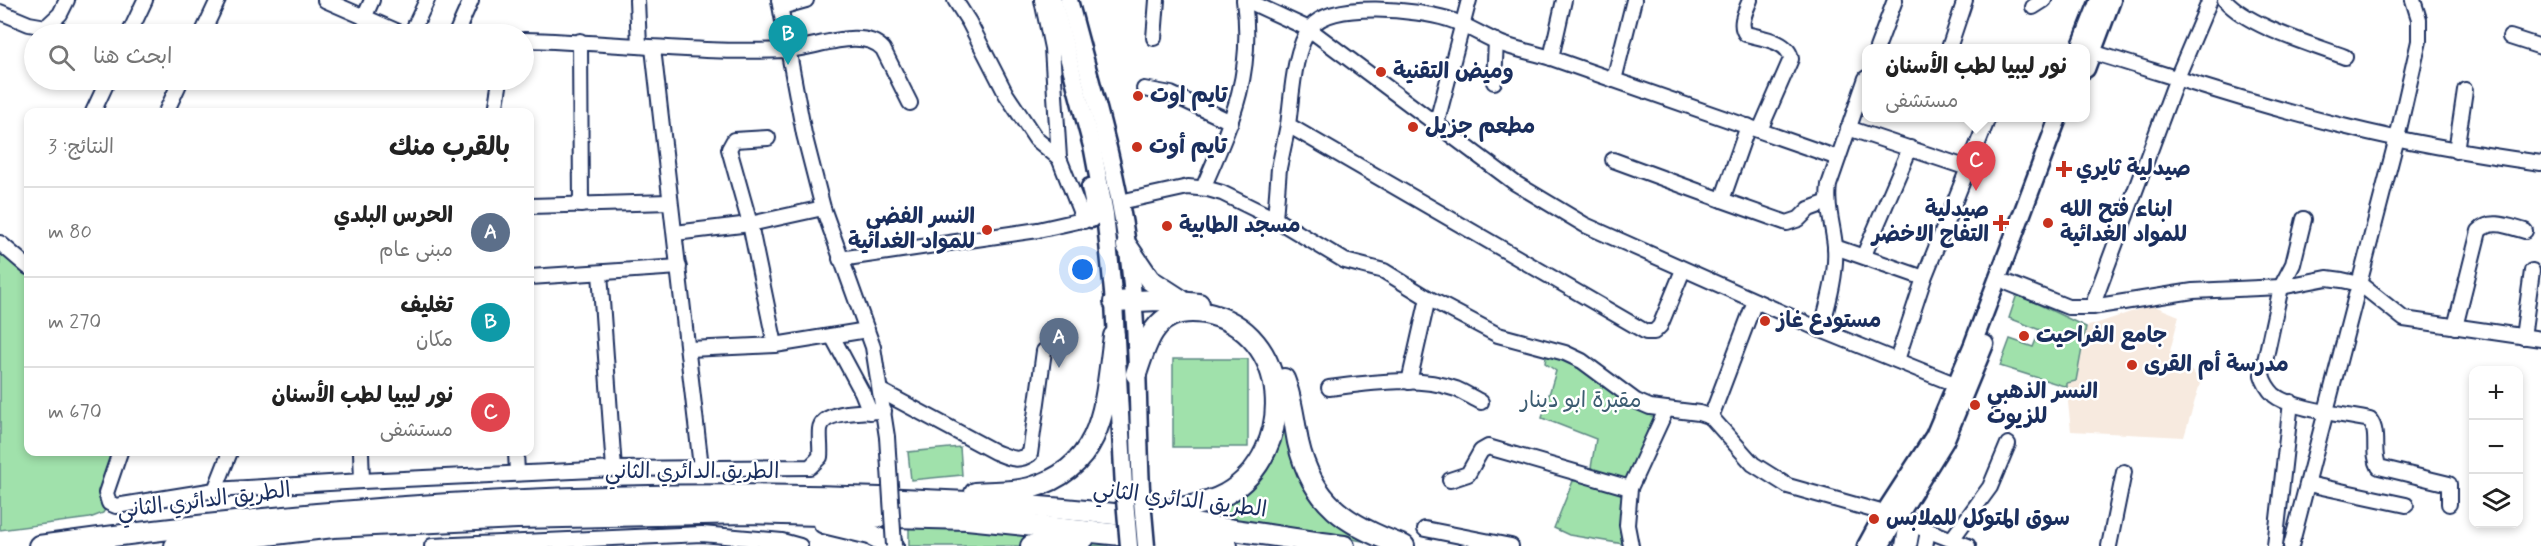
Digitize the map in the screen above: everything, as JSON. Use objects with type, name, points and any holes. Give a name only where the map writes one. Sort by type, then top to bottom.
[{"type":"highway","points":[[1127,246],[1150,280],[1183,301]]},
{"type":"highway","points":[[1124,302],[1183,301],[1206,305],[1233,316],[1256,333],[1275,358],[1286,384],[1305,467],[1316,489],[1332,508],[1350,523],[1372,535],[1404,546]]},
{"type":"highway","points":[[1066,509],[1158,510],[1201,504],[1226,494],[1246,477],[1259,460],[1275,421],[1277,403],[1274,377],[1263,355],[1249,336],[1229,322],[1210,314],[1182,311],[1168,317],[1155,328],[1136,374]]},
{"type":"highway","points":[[929,500],[984,492],[1028,489],[1045,483],[1071,468],[1091,444],[1100,425],[1114,336]]},
{"type":"highway","name":"الطريق الدائري الثاني","points":[[39,546],[218,522],[330,511],[528,498],[692,494],[929,500],[1066,509],[1344,546]]},
{"type":"highway","points":[[780,514],[870,534],[894,546]]},
{"type":"highway","name":"الطريق الدائري الثاني","points":[[175,546],[333,527],[618,515],[780,514],[967,519],[1137,542],[1227,546]]},
{"type":"highway","points":[[1905,521],[1906,546]]},
{"type":"highway","points":[[1030,546],[1082,539],[1137,542]]},
{"type":"main road","points":[[1053,0],[1093,150],[1093,218],[1124,302],[1136,374],[1141,489],[1137,542]]},
{"type":"main road","points":[[1069,0],[1120,202],[1127,246],[1124,302],[1114,336],[1124,488],[1137,542]]},
{"type":"main road","points":[[2088,44],[2099,0]]},
{"type":"main road","points":[[2089,44],[2112,0]]},
{"type":"main road","points":[[1881,546],[1905,521],[1953,427],[2008,284],[2030,203],[2056,122]]},
{"type":"main road","points":[[1866,546],[1905,521],[1934,436],[1957,385],[2030,203]]},
{"type":"street","points":[[49,24],[60,14],[67,0]]},
{"type":"street","points":[[134,24],[145,0]]},
{"type":"street","points":[[207,24],[218,0]]},
{"type":"street","points":[[325,0],[379,24]]},
{"type":"street","points":[[364,18],[372,0]]},
{"type":"street","points":[[415,24],[426,0]]},
{"type":"street","points":[[460,24],[471,0]]},
{"type":"street","points":[[637,0],[639,46]]},
{"type":"street","points":[[806,0],[780,4],[787,50],[804,134],[823,208],[867,330],[882,391],[894,546]]},
{"type":"street","points":[[840,259],[1038,230],[1093,218],[1059,158],[1036,139],[1006,94],[969,22],[955,0]]},
{"type":"street","points":[[1042,0],[1052,48],[1059,158]]},
{"type":"street","points":[[1154,38],[1157,0]]},
{"type":"street","points":[[1203,188],[1231,122],[1245,69],[1245,0],[1309,29],[1515,183],[1585,225],[1821,330],[1957,385]]},
{"type":"street","points":[[1436,124],[1469,0]]},
{"type":"street","points":[[1551,58],[1564,0]]},
{"type":"street","points":[[1614,80],[1634,0]]},
{"type":"street","points":[[1722,200],[1754,128],[1791,59],[1791,52],[1783,45],[1746,34],[1743,30],[1742,25],[1750,0]]},
{"type":"street","points":[[1879,44],[1895,0]]},
{"type":"street","points":[[1950,44],[1965,0]]},
{"type":"street","points":[[2092,307],[2177,78],[2210,0]]},
{"type":"street","points":[[2225,0],[2233,8],[2250,18],[2345,57]]},
{"type":"street","points":[[2291,546],[2360,284],[2419,42],[2419,19],[2413,0]]},
{"type":"street","points":[[1275,219],[1279,168],[1295,74],[1309,29],[1316,21],[1328,15],[1399,5],[1463,24],[1496,41],[1838,158]]},
{"type":"street","points":[[0,12],[29,24]]},
{"type":"street","points":[[2510,37],[2541,47]]},
{"type":"street","points":[[534,40],[580,41],[653,48],[787,50],[859,38],[870,39],[883,49],[910,103]]},
{"type":"street","points":[[580,41],[580,205]]},
{"type":"street","points":[[1494,82],[1496,41]]},
{"type":"street","points":[[653,48],[701,467]]},
{"type":"street","points":[[2090,51],[2346,127],[2456,151],[2541,163]]},
{"type":"street","points":[[1144,89],[1171,94],[1231,122]]},
{"type":"street","points":[[1821,330],[1831,285],[1835,247],[1828,202],[1829,185],[1862,89]]},
{"type":"street","points":[[95,108],[103,90]]},
{"type":"street","points":[[168,108],[175,90]]},
{"type":"street","points":[[496,108],[498,90]]},
{"type":"street","points":[[2456,151],[2465,90]]},
{"type":"street","points":[[1897,360],[1924,278],[1986,122]]},
{"type":"street","points":[[1288,125],[1646,332],[1654,332],[1660,326],[1683,270]]},
{"type":"street","points":[[1848,128],[1968,168]]},
{"type":"street","points":[[768,138],[734,140],[729,149],[750,224],[775,345]]},
{"type":"street","points":[[1864,255],[1910,148]]},
{"type":"street","points":[[1613,160],[1787,223],[1799,219],[1809,209],[1828,202]]},
{"type":"street","points":[[1120,202],[1181,188],[1203,188],[1222,193],[1275,219],[1345,261],[1384,271],[1428,298],[1498,335],[1565,353],[1582,361],[1636,401],[1666,410],[1699,413],[1711,417],[1753,464],[1788,486],[1905,521],[1968,546]]},
{"type":"street","points":[[534,206],[670,202]]},
{"type":"street","points":[[675,232],[750,224],[823,208]]},
{"type":"street","points":[[2304,219],[2293,264],[2281,287],[2262,375],[2265,384],[2275,395],[2291,402],[2370,420],[2375,426],[2375,460],[2379,467],[2450,484],[2449,504]]},
{"type":"street","points":[[2455,327],[2479,231],[2483,227],[2494,224],[2525,231]]},
{"type":"street","points":[[0,243],[24,264]]},
{"type":"street","points":[[1835,247],[1864,255],[1924,278]]},
{"type":"street","points":[[534,277],[678,267]]},
{"type":"street","points":[[2523,337],[2532,271]]},
{"type":"street","points":[[600,273],[614,469]]},
{"type":"street","points":[[2008,284],[2068,307],[2092,307],[2193,291],[2281,287],[2327,278],[2360,284],[2404,319],[2541,339]]},
{"type":"street","points":[[1409,382],[1428,298]]},
{"type":"street","points":[[1711,417],[1755,301]]},
{"type":"street","points":[[688,349],[775,345],[867,330]]},
{"type":"street","points":[[832,336],[870,412]]},
{"type":"street","points":[[882,391],[995,452],[1010,458],[1022,459],[1030,454],[1044,351]]},
{"type":"street","points":[[1329,388],[1370,382],[1432,384],[1455,389],[1482,402]]},
{"type":"street","points":[[2275,546],[2291,402]]},
{"type":"street","points":[[1630,546],[1628,525],[1630,488],[1666,410]]},
{"type":"street","points":[[119,456],[106,493],[107,500],[113,505],[215,490],[362,480],[614,469],[810,467],[820,457],[820,428],[826,418],[837,414],[884,411]]},
{"type":"street","points":[[1952,539],[1990,487],[2008,444]]},
{"type":"street","points":[[1450,480],[1468,474],[1481,451],[1488,447],[1630,488]]},
{"type":"street","points":[[215,490],[228,456]]},
{"type":"street","points":[[361,456],[362,480]]},
{"type":"street","points":[[516,456],[517,473]]},
{"type":"street","points":[[2109,546],[2124,472]]},
{"type":"street","points":[[2308,484],[2406,505]]},
{"type":"street","points":[[1905,521],[1925,546]]},
{"type":"street","points":[[1425,529],[1511,546]]},
{"type":"street","points":[[432,546],[702,540],[794,544]]},
{"type":"street","points":[[773,546],[794,544]]},
{"type":"shaded area","name":"مدرسة أم القرى","points":[[2152,305],[2179,316],[2170,351],[2201,380],[2184,437],[2071,431],[2066,383],[2076,381],[2086,327]]},
{"type":"green space","points":[[0,243],[24,264],[24,456],[119,456],[109,503],[103,513],[90,518],[0,530]]},
{"type":"green space","points":[[2017,294],[2086,327],[2076,381],[2067,383],[2067,387],[2000,366],[2010,339],[2033,347],[2040,330],[2009,318]]},
{"type":"green space","name":"مقبرة ابو دينار","points":[[1547,351],[1564,356],[1659,416],[1625,482],[1624,544],[1569,535],[1554,528],[1573,481],[1589,479],[1596,439],[1542,418],[1556,371],[1545,363]]},
{"type":"green space","points":[[1173,359],[1248,359],[1248,447],[1173,447]]},
{"type":"green space","points":[[1277,403],[1316,489],[1390,546],[1264,523],[1158,510],[1246,480]]},
{"type":"green space","points":[[960,447],[962,475],[911,480],[908,452]]},
{"type":"green space","points":[[909,523],[1107,540],[1108,546],[909,546]]},
{"type":"place","name":"تغليف","points":[[788,65]]},
{"type":"place","name":"وميض التقنية","points":[[1381,72]]},
{"type":"place","name":"تايم اوت","points":[[1138,96]]},
{"type":"place","name":"مطعم جزيل","points":[[1413,127]]},
{"type":"place","name":"تايم أوت","points":[[1137,147]]},
{"type":"place","name":"صيدلية ثايري","points":[[2064,169]]},
{"type":"place","name":"نور ليبيا لطب الأسنان","points":[[1976,191]]},
{"type":"place","name":"صيدلية التفاح الاخضر","points":[[2001,223]]},
{"type":"place","name":"ابناء فتح الله للمواد الغدائية","points":[[2048,223]]},
{"type":"place","name":"مسجد الطابية","points":[[1167,226]]},
{"type":"place","name":"النسر الفضي للمواد الغدائية","points":[[987,230]]},
{"type":"place","name":"مستودع غاز","points":[[1765,321]]},
{"type":"place","name":"جامع الفراحيت","points":[[2024,336]]},
{"type":"place","name":"مدرسة أم القرى","points":[[2132,365]]},
{"type":"place","name":"الحرس البلدي","points":[[1059,368]]},
{"type":"place","name":"النسر الذهبي للزيوت","points":[[1975,405]]},
{"type":"place","name":"سوق المتوكل للملابس","points":[[1874,519]]}]
